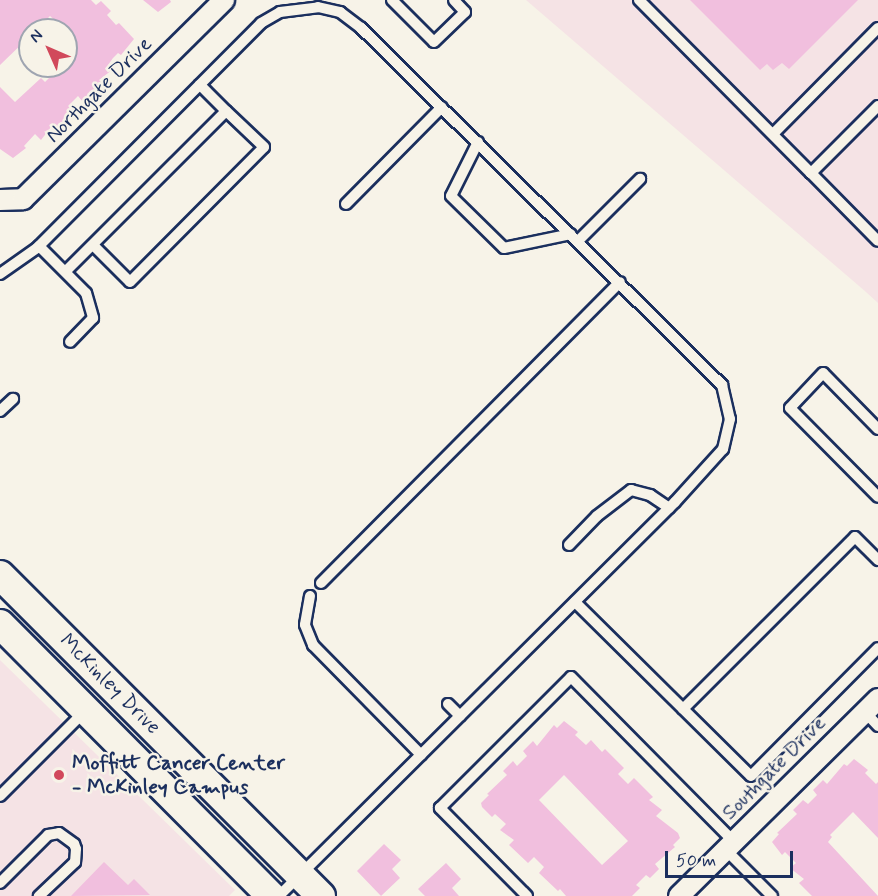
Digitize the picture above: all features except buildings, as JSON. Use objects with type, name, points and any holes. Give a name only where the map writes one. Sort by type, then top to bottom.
[{"type":"main road","name":"McKinley Drive","points":[[0,575],[321,896]]},
{"type":"main road","name":"McKinley Drive","points":[[0,624],[271,896]]},
{"type":"street","name":"Northgate Drive","points":[[0,199],[23,199],[224,0]]},
{"type":"street","name":"Southgate Drive","points":[[679,896],[873,712]]},
{"type":"lane","points":[[392,0],[434,42],[465,12],[454,0]]},
{"type":"lane","points":[[639,0],[878,241]]},
{"type":"lane","points":[[0,274],[39,246],[261,23],[280,12],[318,7],[340,12],[362,28],[722,385],[730,419],[723,449],[669,508],[279,896]]},
{"type":"lane","points":[[773,134],[878,28]]},
{"type":"lane","points":[[93,245],[130,282],[264,147],[200,85]]},
{"type":"lane","points":[[811,173],[878,106]]},
{"type":"lane","points":[[346,204],[442,107]]},
{"type":"lane","points":[[66,271],[226,111]]},
{"type":"lane","points":[[478,142],[451,196],[504,248],[574,237],[640,179]]},
{"type":"lane","points":[[39,246],[86,293],[93,318],[70,342]]},
{"type":"lane","points":[[321,583],[620,282]]},
{"type":"lane","points":[[878,429],[824,373],[790,408],[878,497]]},
{"type":"lane","points":[[0,411],[13,399]]},
{"type":"lane","points":[[569,545],[597,516],[631,490],[650,495],[669,508]]},
{"type":"lane","points":[[683,709],[855,537],[878,560]]},
{"type":"lane","points":[[310,596],[305,610],[305,624],[313,645],[421,755]]},
{"type":"lane","points":[[575,602],[751,776],[878,648]]},
{"type":"lane","points":[[527,896],[440,808],[571,677],[730,846],[772,896]]},
{"type":"lane","points":[[448,704],[460,716]]},
{"type":"lane","points":[[0,796],[86,710]]},
{"type":"lane","points":[[0,883],[48,835],[59,833],[74,844],[75,862],[39,896]]},
{"type":"shaded area","points":[[526,0],[878,0],[878,303],[866,292]]},
{"type":"shaded area","name":"Moffitt Cancer Center - McKinley Campus","points":[[0,660],[235,890],[229,896],[0,896]]},
{"type":"place","name":"Moffitt Cancer Center - McKinley Campus","points":[[59,775]]}]
